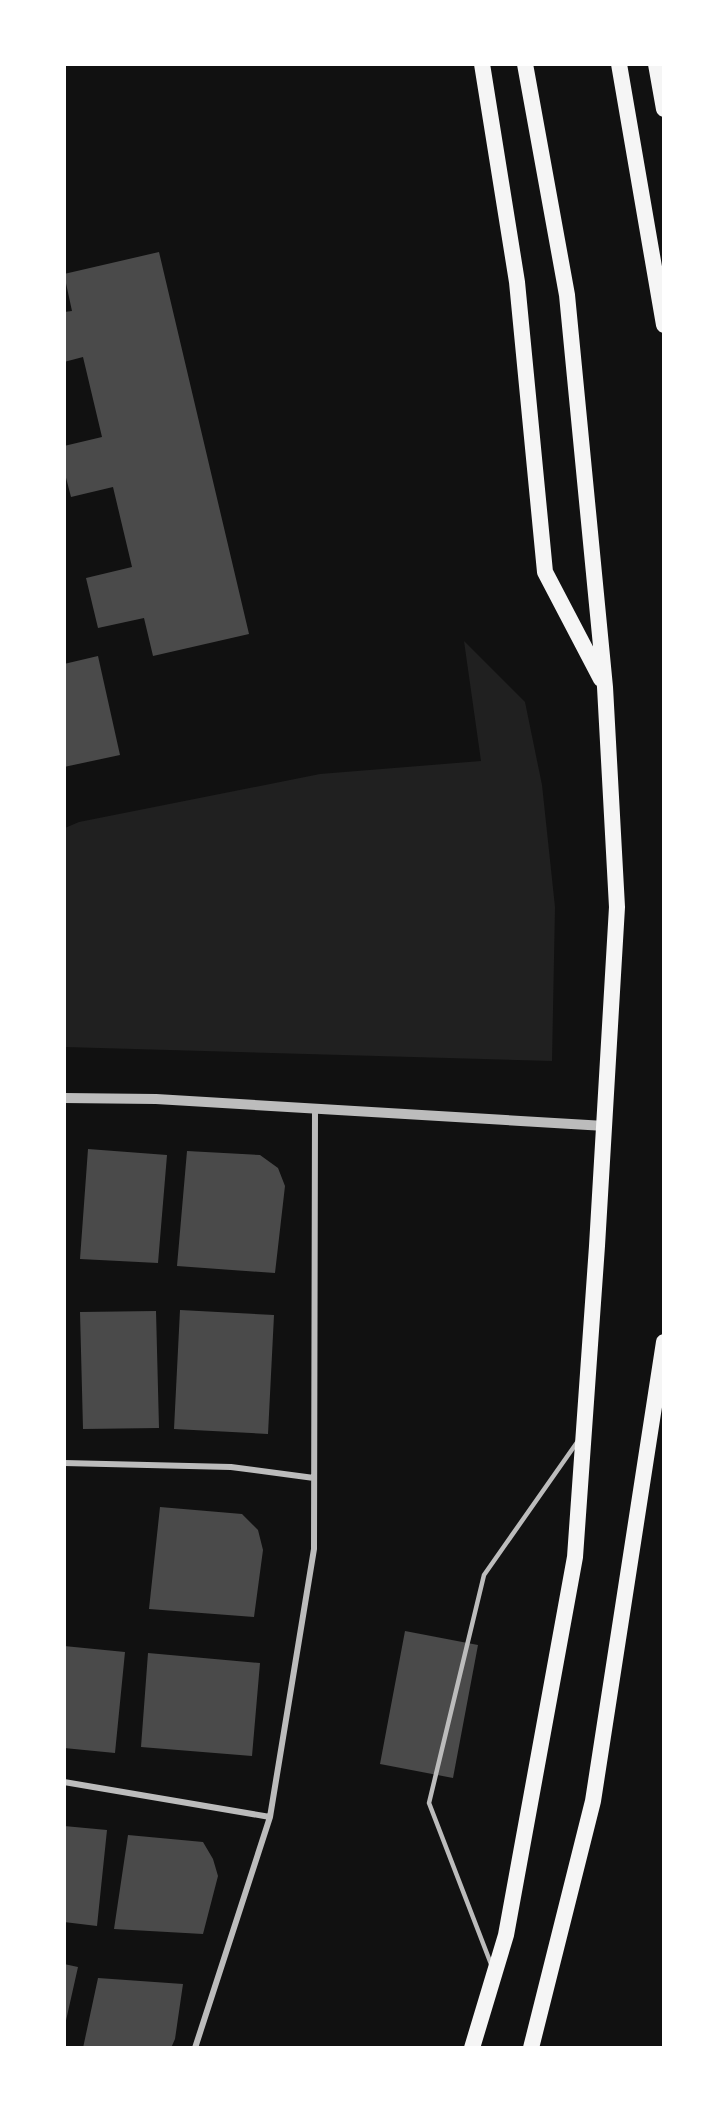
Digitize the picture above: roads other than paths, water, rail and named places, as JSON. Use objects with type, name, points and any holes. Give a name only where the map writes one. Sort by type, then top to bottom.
[{"type":"highway","points":[[482,64],[517,282],[545,572],[605,687]]},
{"type":"highway","points":[[472,2048],[506,1935],[575,1557],[605,1126],[617,907],[605,687],[567,295],[525,64]]},
{"type":"highway","points":[[619,64],[663,325]]},
{"type":"highway","points":[[656,64],[663,109]]},
{"type":"highway","points":[[531,2048],[593,1801],[663,1342]]},
{"type":"street","points":[[64,1098],[156,1099],[605,1126]]},
{"type":"street","points":[[195,2048],[270,1817],[314,1549],[315,1108]]},
{"type":"street","points":[[64,1463],[231,1467],[314,1478]]},
{"type":"street","points":[[64,1782],[270,1817]]},
{"type":"lane","points":[[495,1973],[429,1803],[484,1575],[584,1431]]}]
